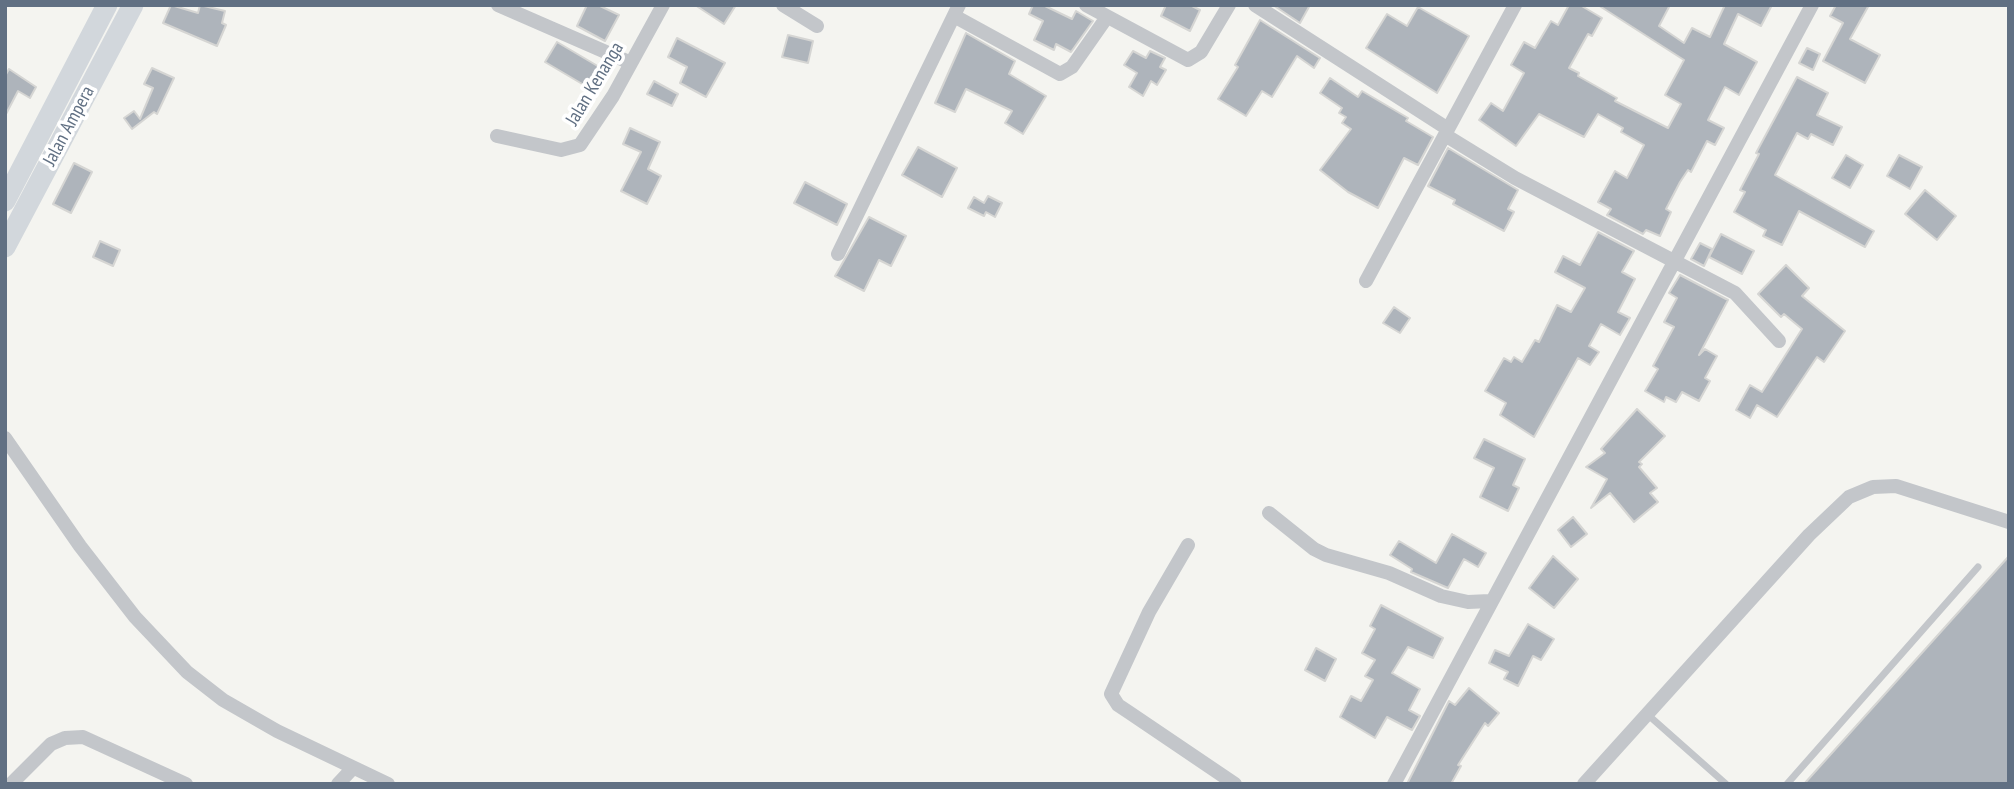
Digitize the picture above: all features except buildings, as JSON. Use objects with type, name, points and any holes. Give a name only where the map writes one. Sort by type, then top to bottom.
[{"type":"main road","name":"Jalan Ampera","points":[[5,201],[107,5]]},
{"type":"main road","name":"Jalan Ampera","points":[[5,247],[133,5]]},
{"type":"street","points":[[498,5],[631,63]]},
{"type":"street","name":"Jalan Kenanga","points":[[497,136],[561,150],[580,145],[593,130],[663,5]]},
{"type":"street","points":[[783,5],[817,26]]},
{"type":"street","points":[[1086,5],[1188,60],[1201,52],[1229,5]]},
{"type":"street","points":[[1255,5],[1515,177],[1735,293],[1779,341]]},
{"type":"street","points":[[1366,281],[1515,5]]},
{"type":"street","points":[[1394,784],[1812,5]]},
{"type":"street","points":[[838,254],[956,11],[1060,74],[1072,67],[1107,17]]},
{"type":"street","points":[[5,438],[80,546],[135,617],[187,672],[223,700],[352,769],[388,784]]},
{"type":"street","points":[[1584,784],[1809,534],[1849,497],[1873,488],[1896,486],[2009,522]]},
{"type":"street","points":[[1269,513],[1314,549],[1326,555],[1389,573],[1441,596],[1468,602],[1490,601]]},
{"type":"street","points":[[1188,545],[1149,612],[1111,694],[1130,713],[1236,784]]},
{"type":"street","points":[[11,784],[51,744],[65,738],[83,737],[186,784]]},
{"type":"street","points":[[338,784],[352,769]]},
{"type":"lane","points":[[1787,784],[1978,566]]},
{"type":"lane","points":[[1647,714],[1726,784]]}]
